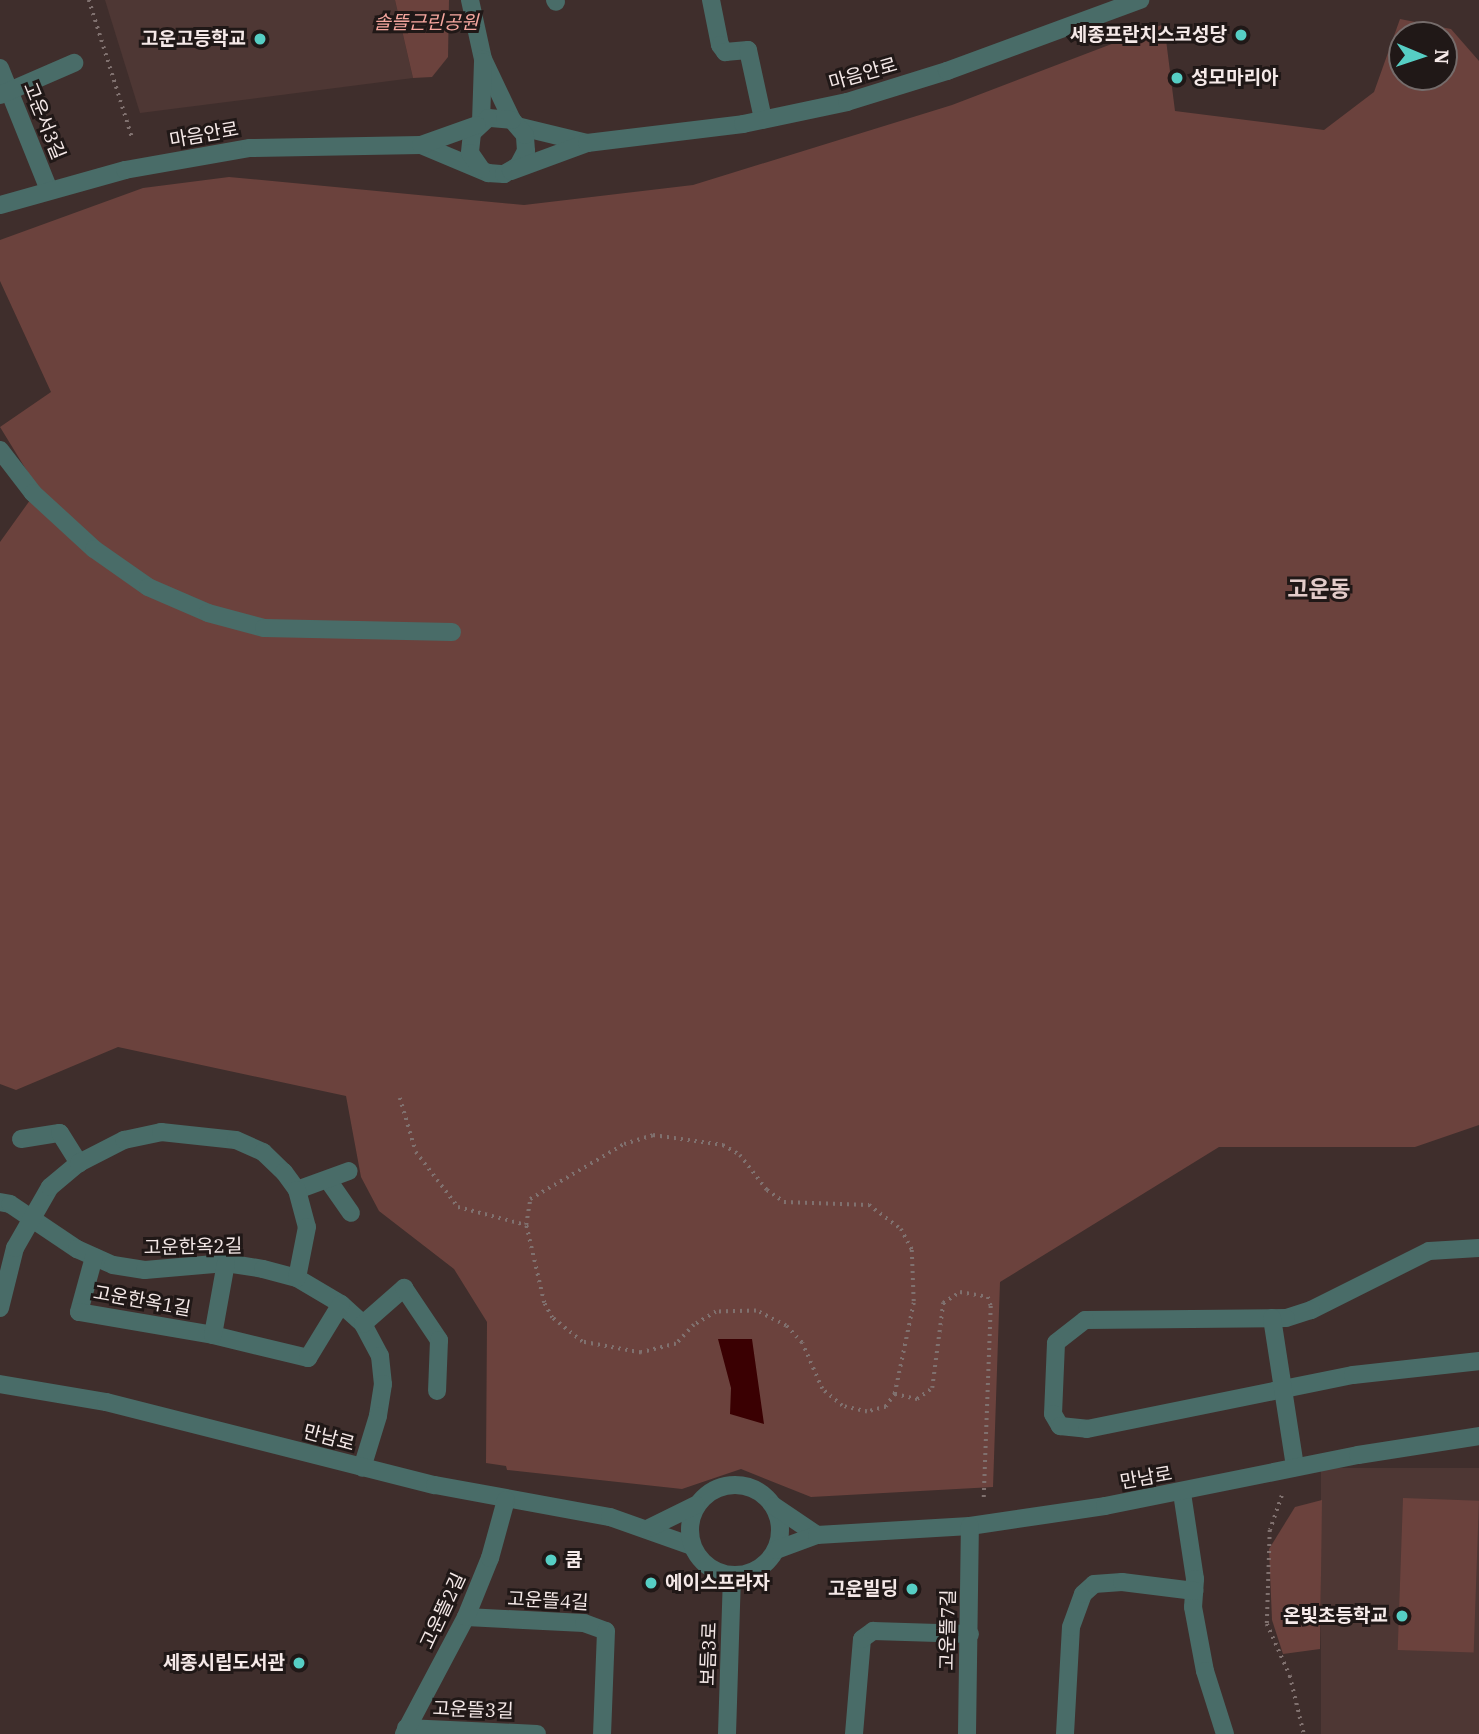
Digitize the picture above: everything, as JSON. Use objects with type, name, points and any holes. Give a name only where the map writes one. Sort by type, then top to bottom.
[{"type":"street","points":[[470,0],[483,59],[516,123],[526,152],[511,171]]},
{"type":"street","points":[[711,0],[720,45],[725,52],[748,50],[763,120]]},
{"type":"street","name":"마음안로","points":[[587,143],[763,120],[848,102],[947,71],[1140,0]]},
{"type":"street","points":[[481,169],[470,153],[479,123],[483,59]]},
{"type":"street","points":[[5,93],[74,63]]},
{"type":"street","name":"고운서3길","points":[[0,68],[5,93],[49,190]]},
{"type":"street","points":[[421,145],[496,116],[587,143]]},
{"type":"street","points":[[421,145],[496,174],[587,143]]},
{"type":"street","name":"마음안로","points":[[0,205],[125,170],[250,148],[421,145]]},
{"type":"street","points":[[0,450],[33,493],[94,549],[148,587],[208,613],[264,628],[452,632]]},
{"type":"street","points":[[0,1308],[15,1248],[50,1187],[79,1163],[124,1140],[161,1132],[196,1133],[236,1140],[263,1152],[297,1191],[307,1227],[297,1278]]},
{"type":"street","points":[[21,1139],[60,1133],[79,1163]]},
{"type":"street","points":[[297,1191],[349,1171]]},
{"type":"street","points":[[328,1180],[351,1213]]},
{"type":"street","name":"고운한옥2길","points":[[0,1202],[31,1216],[94,1257],[145,1270],[226,1264],[297,1278],[341,1304],[363,1324],[380,1356],[383,1384],[362,1468]]},
{"type":"street","points":[[1479,1248],[1429,1251],[1311,1310],[1272,1318],[1085,1320],[1056,1343],[1054,1414],[1060,1426],[1087,1429],[1353,1375],[1479,1361]]},
{"type":"street","name":"고운한옥1길","points":[[94,1257],[79,1312],[212,1335],[308,1358],[341,1304]]},
{"type":"street","name":"고운한옥1길","points":[[212,1335],[226,1264]]},
{"type":"street","points":[[363,1324],[404,1288],[439,1340],[437,1391]]},
{"type":"street","points":[[1272,1318],[1295,1468]]},
{"type":"street","name":"만남로","points":[[0,1384],[106,1402],[362,1468],[649,1528],[692,1546]]},
{"type":"street","name":"만남로","points":[[776,1550],[817,1535],[970,1527],[1182,1493],[1295,1468],[1479,1436]]},
{"type":"street","points":[[649,1528],[696,1505],[713,1490],[736,1484],[764,1494],[774,1506],[817,1535]]},
{"type":"street","points":[[1182,1493],[1194,1591],[1193,1607],[1205,1671],[1225,1734]]},
{"type":"street","name":"고운뜰2길","points":[[405,1731],[466,1617],[490,1558],[506,1500]]},
{"type":"street","points":[[696,1505],[689,1532],[692,1546],[708,1566],[732,1575],[758,1569],[776,1550],[780,1521],[774,1506]]},
{"type":"street","name":"고운뜰7길","points":[[967,1734],[970,1527]]},
{"type":"street","name":"보듬3로","points":[[727,1734],[732,1575]]},
{"type":"street","points":[[1065,1734],[1071,1627],[1083,1594],[1094,1584],[1122,1582],[1194,1591]]},
{"type":"street","name":"고운뜰4길","points":[[466,1617],[584,1623],[606,1631],[602,1734]]},
{"type":"street","points":[[854,1734],[862,1639],[873,1632],[970,1634]]},
{"type":"street","name":"고운뜰3길","points":[[405,1731],[537,1734]]},
{"type":"path","points":[[89,0],[132,137]]},
{"type":"path","points":[[400,1098],[416,1152],[458,1206],[526,1225]]},
{"type":"path","points":[[653,1135],[723,1145],[740,1155],[767,1190],[784,1202],[869,1205],[892,1219],[912,1250],[914,1303],[895,1394],[886,1407],[867,1412],[842,1406],[822,1389],[802,1343],[786,1326],[756,1311],[705,1317],[676,1344],[660,1350],[631,1352],[582,1342],[562,1329],[544,1303],[526,1225],[530,1199],[639,1136],[653,1135]]},
{"type":"path","points":[[895,1394],[917,1399],[932,1388],[943,1303],[960,1292],[988,1297],[984,1498]]},
{"type":"path","points":[[1282,1496],[1270,1531],[1267,1624],[1290,1676],[1304,1734]]},
{"type":"shaded area","name":"고운고등학교","points":[[105,0],[395,0],[413,78],[140,113]]},
{"type":"shaded area","points":[[718,1339],[752,1339],[764,1424],[730,1414],[731,1388]]},
{"type":"shaded area","name":"온빛초등학교","points":[[1321,1468],[1479,1468],[1479,1734],[1321,1734]]},
{"type":"green space","name":"솔뜰근린공원","points":[[395,0],[449,0],[448,57],[432,77],[413,78]]},
{"type":"green space","points":[[1164,24],[1175,111],[1324,130],[1374,92],[1388,53],[1388,91],[1458,91],[1458,37],[1479,61],[1479,1125],[1415,1147],[1219,1147],[1000,1282],[993,1487],[811,1497],[741,1469],[682,1489],[507,1470],[506,1466],[486,1463],[487,1322],[454,1269],[379,1211],[361,1177],[346,1096],[118,1047],[16,1090],[0,1084],[0,542],[38,489],[0,427],[51,392],[0,281],[0,240],[143,188],[229,177],[524,205],[693,185],[952,105]]},
{"type":"green space","points":[[1403,1498],[1479,1501],[1474,1653],[1398,1650]]},
{"type":"green space","points":[[1322,1500],[1320,1649],[1283,1654],[1272,1620],[1269,1549],[1295,1507]]},
{"type":"place","name":"세종프란치스코성당","points":[[1241,35]]},
{"type":"place","name":"고운고등학교","points":[[260,39]]},
{"type":"place","name":"성모마리아","points":[[1177,78]]},
{"type":"place","name":"쿰","points":[[551,1560]]},
{"type":"place","name":"에이스프라자","points":[[651,1583]]},
{"type":"place","name":"고운빌딩","points":[[912,1589]]},
{"type":"place","name":"온빛초등학교","points":[[1402,1616]]},
{"type":"place","name":"세종시립도서관","points":[[299,1663]]},
{"type":"district","name":"고운동","points":[[1319,588]]}]
